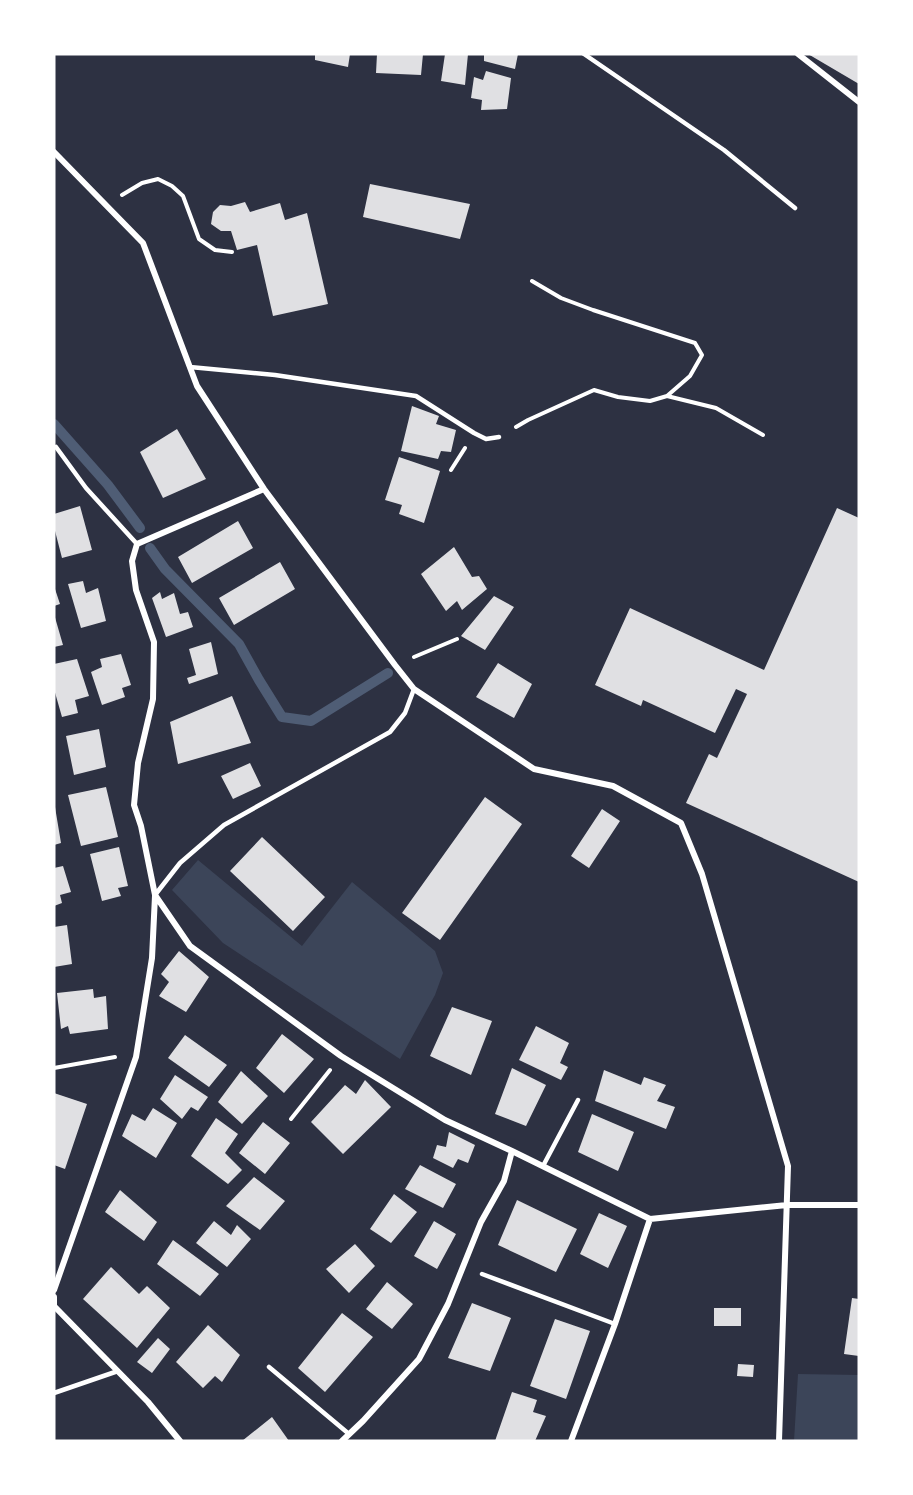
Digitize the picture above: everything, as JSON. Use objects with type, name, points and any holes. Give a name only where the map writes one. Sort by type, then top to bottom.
[{"type":"street","points":[[798,54],[859,102]]},
{"type":"street","points":[[54,152],[143,243],[197,386],[264,489],[414,689],[534,769],[613,786],[681,823],[702,874],[788,1166],[779,1441]]},
{"type":"street","points":[[54,1290],[136,1057],[152,958],[155,895],[141,826],[134,805],[138,763],[153,699],[154,642],[136,591],[132,561],[137,544],[264,489]]},
{"type":"street","points":[[155,895],[190,946],[341,1056],[445,1120],[650,1220],[787,1205],[859,1205]]},
{"type":"street","points":[[342,1441],[419,1359],[448,1304],[481,1222],[504,1181],[512,1151]]},
{"type":"street","points":[[571,1441],[615,1324],[650,1220]]},
{"type":"street","points":[[54,1297],[54,1306],[148,1402],[180,1441]]},
{"type":"lane","points":[[584,54],[724,150],[795,208]]},
{"type":"lane","points":[[190,367],[275,375],[416,396],[486,439],[499,437]]},
{"type":"lane","points":[[56,447],[86,488],[137,544]]},
{"type":"lane","points":[[155,895],[180,863],[224,825],[390,732],[405,713],[414,689]]},
{"type":"lane","points":[[543,1166],[578,1100]]},
{"type":"lane","points":[[482,1274],[615,1324]]},
{"type":"lane","points":[[269,1367],[349,1434]]},
{"type":"lane","points":[[54,1393],[118,1371]]},
{"type":"path","points":[[106,206],[142,183],[158,179],[172,186],[183,196],[200,239],[215,250],[232,252]]},
{"type":"path","points":[[499,437],[528,420],[594,390],[618,397],[650,401],[667,396],[690,376],[702,355],[695,344],[561,298],[532,281]]},
{"type":"path","points":[[667,396],[716,408],[763,435]]},
{"type":"path","points":[[395,665],[457,639]]},
{"type":"path","points":[[54,1068],[118,1056]]},
{"type":"path","points":[[291,1119],[341,1056]]},
{"type":"shaded area","points":[[198,860],[302,946],[352,882],[435,951],[443,973],[435,995],[400,1059],[223,943],[172,890]]},
{"type":"shaded area","points":[[798,1374],[859,1375],[859,1441],[794,1441]]},
{"type":"building","points":[[315,54],[350,54],[348,67],[315,60]]},
{"type":"building","points":[[377,54],[423,54],[421,75],[376,73]]},
{"type":"building","points":[[445,54],[468,54],[465,85],[441,81]]},
{"type":"building","points":[[484,54],[518,54],[515,69],[484,61]]},
{"type":"building","points":[[808,54],[859,54],[859,84]]},
{"type":"building","points":[[486,71],[511,78],[507,109],[481,110],[482,100],[471,98],[474,77],[483,80]]},
{"type":"building","points":[[370,184],[470,204],[460,239],[363,217]]},
{"type":"building","points":[[245,202],[250,212],[280,203],[285,220],[307,213],[328,304],[273,316],[257,245],[237,250],[231,231],[221,231],[211,224],[213,212],[220,205],[231,206]]},
{"type":"building","points":[[412,406],[439,416],[436,424],[456,430],[451,452],[441,451],[438,459],[401,451]]},
{"type":"building","points":[[177,429],[206,479],[163,498],[140,452]]},
{"type":"building","points":[[399,457],[440,471],[424,523],[399,514],[402,505],[385,500]]},
{"type":"building","points":[[80,506],[92,550],[62,558],[54,527],[54,514]]},
{"type":"building","points":[[837,508],[859,518],[859,882],[686,803],[709,754],[717,758],[747,694],[736,689],[715,733],[643,700],[641,706],[595,685],[630,608],[764,670]]},
{"type":"building","points":[[238,521],[253,548],[192,583],[178,557]]},
{"type":"building","points":[[454,547],[472,577],[479,576],[487,589],[462,610],[457,601],[446,611],[421,574]]},
{"type":"building","points":[[280,562],[295,589],[234,625],[219,598]]},
{"type":"building","points":[[83,581],[86,593],[98,588],[106,621],[81,628],[68,584]]},
{"type":"building","points":[[54,586],[60,604],[54,606]]},
{"type":"building","points":[[160,592],[162,599],[174,593],[180,614],[188,612],[193,627],[166,637],[152,598]]},
{"type":"building","points":[[494,596],[514,607],[485,650],[461,636]]},
{"type":"building","points":[[54,614],[63,645],[54,647]]},
{"type":"building","points":[[211,642],[218,674],[189,684],[187,678],[196,675],[189,649]]},
{"type":"building","points":[[121,654],[131,685],[122,688],[125,697],[102,705],[91,672],[102,667],[100,659]]},
{"type":"building","points":[[77,659],[89,696],[75,700],[78,713],[62,717],[54,689],[54,664]]},
{"type":"building","points":[[498,663],[532,684],[514,718],[476,697]]},
{"type":"building","points":[[232,696],[251,743],[178,764],[170,722]]},
{"type":"building","points":[[99,729],[106,767],[74,775],[66,736]]},
{"type":"building","points":[[250,763],[261,786],[233,799],[221,776]]},
{"type":"building","points":[[106,787],[118,837],[81,846],[68,795]]},
{"type":"building","points":[[485,797],[522,824],[440,940],[402,913]]},
{"type":"building","points":[[54,807],[61,843],[54,845]]},
{"type":"building","points":[[602,809],[620,821],[589,868],[571,856]]},
{"type":"building","points":[[262,837],[325,897],[293,931],[230,871]]},
{"type":"building","points":[[119,847],[128,886],[118,888],[121,896],[102,901],[90,854]]},
{"type":"building","points":[[63,866],[71,892],[60,895],[62,903],[54,906],[54,868]]},
{"type":"building","points":[[67,925],[72,964],[54,967],[54,927]]},
{"type":"building","points":[[179,951],[209,977],[186,1012],[159,996],[169,982],[161,974]]},
{"type":"building","points":[[93,989],[94,998],[106,996],[108,1029],[70,1034],[68,1026],[61,1029],[57,993]]},
{"type":"building","points":[[452,1007],[492,1021],[471,1075],[430,1056]]},
{"type":"building","points":[[536,1026],[569,1043],[560,1063],[568,1067],[561,1080],[519,1060]]},
{"type":"building","points":[[282,1034],[314,1059],[284,1093],[256,1068]]},
{"type":"building","points":[[185,1035],[227,1065],[209,1087],[168,1058]]},
{"type":"building","points":[[512,1068],[546,1085],[526,1126],[495,1114]]},
{"type":"building","points":[[604,1070],[641,1085],[644,1077],[666,1085],[657,1101],[675,1107],[666,1129],[595,1101]]},
{"type":"building","points":[[241,1071],[268,1096],[242,1124],[218,1102]]},
{"type":"building","points":[[175,1075],[208,1097],[198,1111],[191,1107],[182,1119],[160,1099]]},
{"type":"building","points":[[365,1080],[391,1107],[343,1154],[311,1122],[345,1085],[356,1094]]},
{"type":"building","points":[[54,1093],[87,1104],[65,1169],[54,1165]]},
{"type":"building","points":[[153,1108],[177,1123],[156,1158],[122,1136],[132,1114],[145,1121]]},
{"type":"building","points":[[592,1114],[634,1132],[618,1171],[578,1152]]},
{"type":"building","points":[[216,1118],[238,1134],[225,1153],[242,1170],[228,1184],[191,1156]]},
{"type":"building","points":[[263,1122],[290,1143],[265,1174],[239,1153]]},
{"type":"building","points":[[449,1132],[475,1145],[468,1163],[458,1159],[453,1168],[433,1158],[437,1145],[446,1147]]},
{"type":"building","points":[[420,1165],[456,1184],[443,1208],[405,1189]]},
{"type":"building","points":[[254,1177],[285,1201],[260,1230],[226,1206]]},
{"type":"building","points":[[120,1190],[157,1222],[144,1241],[105,1212]]},
{"type":"building","points":[[394,1194],[417,1212],[391,1243],[370,1229]]},
{"type":"building","points":[[517,1200],[577,1229],[556,1272],[498,1245]]},
{"type":"building","points":[[599,1213],[627,1226],[608,1268],[580,1254]]},
{"type":"building","points":[[214,1221],[231,1235],[237,1225],[251,1239],[227,1267],[196,1243]]},
{"type":"building","points":[[434,1221],[456,1234],[437,1269],[414,1256]]},
{"type":"building","points":[[173,1240],[219,1274],[200,1296],[157,1264]]},
{"type":"building","points":[[355,1244],[375,1266],[349,1293],[326,1269]]},
{"type":"building","points":[[111,1267],[139,1294],[147,1286],[170,1308],[137,1348],[83,1299]]},
{"type":"building","points":[[387,1282],[413,1304],[392,1329],[366,1309]]},
{"type":"building","points":[[852,1298],[859,1299],[859,1356],[844,1354]]},
{"type":"building","points":[[472,1303],[511,1318],[490,1371],[448,1358]]},
{"type":"building","points":[[714,1308],[741,1308],[741,1326],[714,1326]]},
{"type":"building","points":[[342,1313],[373,1337],[325,1392],[298,1368]]},
{"type":"building","points":[[555,1319],[590,1331],[566,1399],[530,1386]]},
{"type":"building","points":[[208,1325],[240,1355],[222,1382],[215,1376],[203,1388],[176,1362]]},
{"type":"building","points":[[158,1338],[170,1349],[152,1373],[137,1362]]},
{"type":"building","points":[[738,1364],[754,1365],[753,1377],[737,1376]]},
{"type":"building","points":[[512,1392],[537,1400],[533,1412],[546,1416],[535,1441],[495,1441]]},
{"type":"building","points":[[272,1417],[289,1441],[242,1441]]},
{"type":"waterway","points":[[54,424],[108,485],[140,528]]},
{"type":"waterway","points":[[150,548],[165,569],[239,644],[282,717],[311,721],[388,673]]}]
